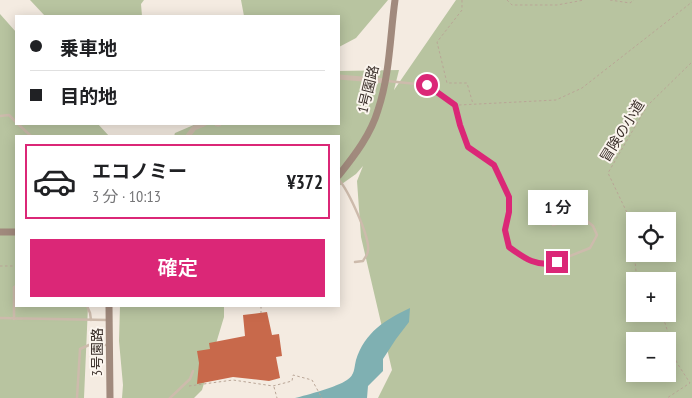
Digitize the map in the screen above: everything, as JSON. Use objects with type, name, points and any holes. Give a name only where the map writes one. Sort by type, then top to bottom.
[{"type":"street","name":"1号園路","points":[[340,174],[366,137],[378,111],[386,81],[396,0]]},
{"type":"street","points":[[340,77],[386,81]]},
{"type":"street","points":[[189,135],[194,128],[202,125]]},
{"type":"street","points":[[0,232],[15,232]]},
{"type":"street","name":"3号園路","points":[[109,307],[110,398]]},
{"type":"lane","points":[[386,81],[427,85],[455,105],[468,147],[494,165],[509,197],[509,212],[505,230],[509,247],[529,261],[550,264],[590,248],[597,236],[593,226],[581,216],[553,225]]},
{"type":"lane","points":[[0,116],[9,115],[15,121]]},
{"type":"lane","points":[[19,125],[29,135]]},
{"type":"lane","points":[[340,181],[352,201],[369,245],[368,253],[363,261],[355,262]]},
{"type":"lane","points":[[14,319],[15,286]]},
{"type":"lane","points":[[87,307],[91,320]]},
{"type":"lane","points":[[0,318],[110,320]]},
{"type":"lane","points":[[77,398],[80,349],[89,345],[110,345]]},
{"type":"lane","points":[[170,398],[190,379],[193,371]]},
{"type":"path","points":[[462,0],[462,10],[437,42],[447,83],[467,83],[473,104]]},
{"type":"path","points":[[507,0],[512,5],[557,5],[584,0]]},
{"type":"path","points":[[610,0],[630,3],[634,0]]},
{"type":"path","points":[[455,105],[556,100],[582,88],[692,2]]},
{"type":"path","name":"冒険の小道","points":[[636,272],[631,221],[608,173],[647,106],[692,62]]},
{"type":"path","points":[[0,266],[15,266]]},
{"type":"path","points":[[260,307],[262,313]]},
{"type":"path","points":[[664,322],[676,363],[690,383],[667,398]]},
{"type":"path","points":[[182,386],[233,380],[274,386],[292,381],[293,376],[312,380],[322,398]]},
{"type":"path","points":[[274,386],[277,398]]},
{"type":"green space","points":[[30,0],[144,0],[141,4],[142,15],[44,15]]},
{"type":"green space","points":[[241,0],[388,0],[356,38],[340,46],[340,15],[244,15]]},
{"type":"green space","points":[[456,0],[692,0],[692,398],[378,398],[392,370],[361,237],[357,181],[363,166],[356,174],[340,185],[340,135],[174,135],[194,125],[340,125],[340,71],[399,70],[394,90]]},
{"type":"green space","points":[[0,14],[15,31],[15,125],[99,125],[108,135],[15,135],[15,307],[88,307],[84,398],[0,398]]},
{"type":"green space","points":[[120,307],[224,307],[224,317],[202,390],[194,398],[122,398],[123,385],[119,341]]},
{"type":"water","points":[[410,308],[409,322],[383,359],[383,371],[368,386],[367,398],[295,398],[329,388],[350,378],[360,350],[370,334],[384,322]]},
{"type":"building","points":[[267,312],[272,335],[279,334],[282,356],[276,357],[280,378],[269,381],[233,377],[197,384],[199,363],[197,351],[210,349],[209,343],[245,336],[243,315]]},
{"type":"route","points":[[427,85],[455,105],[468,147],[494,165],[509,197],[509,212],[505,230],[509,247],[529,261],[550,264],[557,262]]}]
